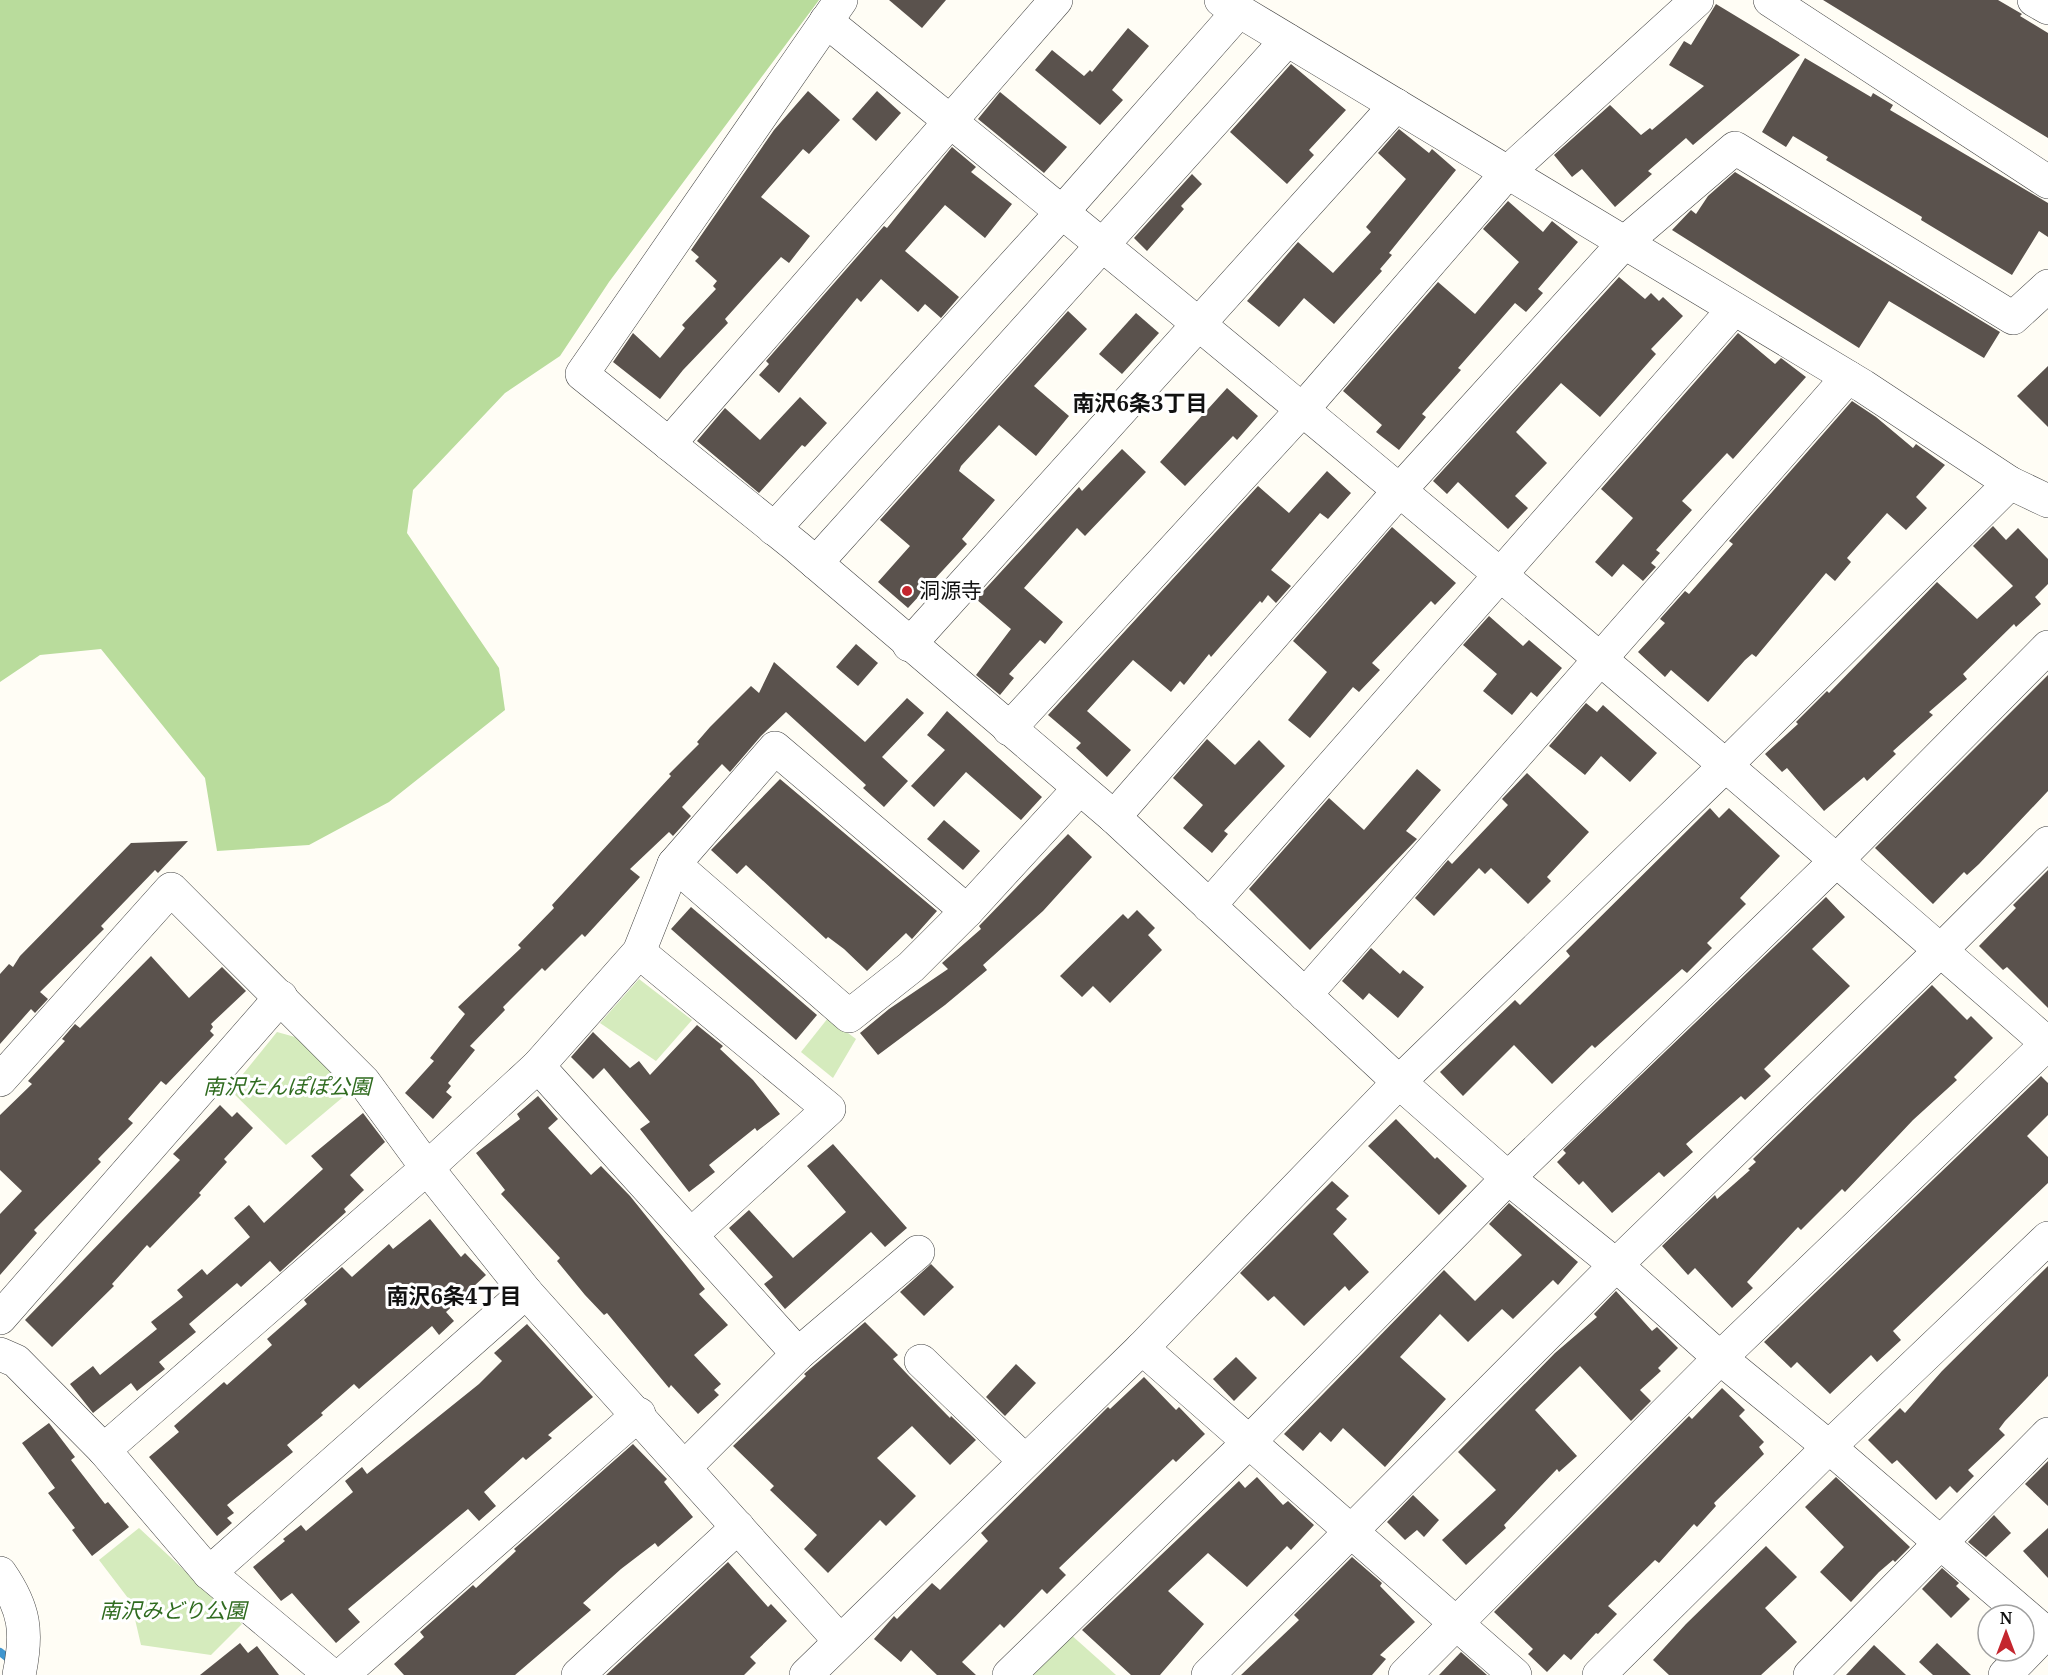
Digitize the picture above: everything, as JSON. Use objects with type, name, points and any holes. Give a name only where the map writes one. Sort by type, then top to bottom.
[{"type":"street","points":[[669,444],[1056,0]]},
{"type":"street","points":[[1009,729],[1302,410],[1508,172],[1697,0]]},
{"type":"street","points":[[1770,0],[2048,182]]},
{"type":"street","points":[[2034,0],[2048,8]]},
{"type":"street","points":[[774,529],[1063,211],[1230,6],[2036,492],[1727,764],[1399,1082],[1142,1348],[806,1675]]},
{"type":"street","points":[[1405,1675],[1719,1358],[2048,1043],[1727,764],[1200,324],[950,120],[834,10],[582,374],[816,563],[1113,818],[1399,1082],[1508,1178],[1616,1265],[1719,1358],[1829,1447],[2047,1633],[2005,1675]]},
{"type":"street","points":[[816,563],[1287,40]]},
{"type":"street","points":[[909,645],[1396,105]]},
{"type":"street","points":[[1113,818],[1399,491],[1624,243],[1734,148],[2013,318],[2048,286]]},
{"type":"street","points":[[1209,906],[1498,573],[1734,309]]},
{"type":"street","points":[[1305,995],[1848,377]]},
{"type":"street","points":[[1010,1675],[1249,1442],[1508,1178],[1837,860],[2048,646]]},
{"type":"street","points":[[104,1450],[428,1168],[538,1066],[639,952],[674,864],[775,748],[967,911]]},
{"type":"street","points":[[674,864],[849,1016],[911,967],[967,911],[1078,790]]},
{"type":"street","points":[[1208,1675],[1353,1532],[1616,1265],[2048,843]]},
{"type":"street","points":[[0,1080],[171,889],[364,1082],[428,1168],[526,1292],[639,1414],[840,1641]]},
{"type":"street","points":[[639,952],[829,1109],[691,1235]]},
{"type":"street","points":[[0,1318],[281,997]]},
{"type":"street","points":[[538,1066],[798,1354]]},
{"type":"street","points":[[1599,1675],[1829,1447],[2048,1238]]},
{"type":"street","points":[[686,1467],[798,1354],[918,1251]]},
{"type":"street","points":[[209,1573],[526,1292]]},
{"type":"street","points":[[1142,1348],[1515,1675]]},
{"type":"street","points":[[0,1354],[16,1360],[104,1450],[209,1573],[331,1675]]},
{"type":"street","points":[[921,1361],[1024,1461]]},
{"type":"street","points":[[342,1675],[639,1414]]},
{"type":"street","points":[[1810,1675],[2048,1434]]},
{"type":"street","points":[[578,1675],[738,1527]]},
{"type":"street","points":[[0,1573],[18,1599],[22,1660]]},
{"type":"green space","points":[[0,0],[819,0],[609,282],[560,356],[505,393],[413,490],[407,533],[499,668],[505,710],[389,802],[309,845],[217,851],[205,778],[101,649],[40,655],[0,682]]},
{"type":"green space","points":[[639,979],[692,1020],[656,1061],[600,1023]]},
{"type":"green space","points":[[828,1018],[856,1039],[833,1078],[801,1052]]},
{"type":"green space","name":"南沢たんぽぽ公園","points":[[277,1032],[295,1037],[355,1087],[286,1145],[230,1090]]},
{"type":"green space","name":"南沢みどり公園","points":[[139,1528],[242,1624],[211,1655],[141,1645],[131,1602],[99,1560]]},
{"type":"green space","points":[[1069,1633],[1116,1675],[1022,1675]]},
{"type":"building","points":[[889,0],[946,0],[922,28]]},
{"type":"building","points":[[1823,0],[1998,0],[2022,14],[2020,16],[2048,33],[2048,138]]},
{"type":"building","points":[[1716,4],[1800,55],[1693,145],[1686,138],[1648,171],[1652,174],[1615,207],[1582,169],[1572,177],[1554,155],[1610,105],[1641,135],[1650,128],[1652,130],[1704,86],[1669,65],[1684,41],[1691,45]]},
{"type":"building","points":[[1128,28],[1149,46],[1112,90],[1123,100],[1100,125],[1035,70],[1052,50],[1084,76],[1090,70],[1092,72]]},
{"type":"building","points":[[1805,58],[1871,97],[1873,93],[1893,105],[1890,110],[2048,203],[2048,237],[2039,231],[2012,275],[1921,220],[1922,217],[1826,160],[1828,157],[1793,136],[1786,147],[1762,132]]},
{"type":"building","points":[[1291,64],[1346,110],[1309,150],[1314,155],[1287,184],[1230,132]]},
{"type":"building","points":[[808,91],[840,120],[809,154],[803,149],[761,197],[810,236],[789,263],[781,257],[725,319],[728,323],[683,370],[660,399],[613,362],[633,333],[660,358],[685,328],[682,325],[716,289],[713,286],[717,281],[695,261],[699,257],[691,250],[774,130]]},
{"type":"building","points":[[877,91],[901,113],[876,141],[852,119]]},
{"type":"building","points":[[1000,92],[1067,147],[1044,173],[978,119]]},
{"type":"building","points":[[1399,129],[1429,153],[1432,149],[1456,170],[1389,253],[1392,255],[1380,269],[1382,271],[1334,324],[1304,298],[1279,327],[1247,301],[1298,242],[1333,273],[1371,232],[1366,227],[1406,179],[1378,153]]},
{"type":"building","points":[[952,147],[976,167],[971,172],[1012,204],[985,238],[945,205],[905,251],[959,297],[941,318],[925,304],[918,312],[881,279],[861,302],[857,298],[779,393],[759,375],[769,364],[766,361],[884,226],[887,228]]},
{"type":"building","points":[[1735,172],[2000,332],[1984,358],[1889,301],[1859,348],[1672,230],[1691,210],[1696,214],[1708,196]]},
{"type":"building","points":[[1192,174],[1202,184],[1181,206],[1184,209],[1147,251],[1134,238]]},
{"type":"building","points":[[1508,201],[1543,232],[1552,221],[1578,242],[1538,289],[1543,293],[1526,312],[1515,303],[1458,368],[1461,370],[1422,414],[1426,417],[1399,450],[1376,432],[1382,425],[1343,391],[1438,282],[1475,314],[1519,262],[1483,229]]},
{"type":"building","points":[[1619,277],[1645,299],[1651,293],[1659,301],[1663,297],[1683,316],[1651,349],[1656,354],[1600,417],[1561,383],[1516,432],[1547,463],[1515,496],[1528,508],[1508,529],[1458,482],[1447,494],[1433,481]]},
{"type":"building","points":[[1068,311],[1087,329],[1034,386],[1069,416],[1036,456],[999,425],[961,466],[959,471],[995,500],[962,539],[967,544],[908,608],[878,582],[910,546],[880,520]]},
{"type":"building","points":[[1136,313],[1159,333],[1122,374],[1099,354]]},
{"type":"building","points":[[1738,333],[1775,364],[1781,358],[1806,377],[1733,459],[1727,453],[1682,501],[1692,510],[1656,550],[1660,553],[1651,563],[1656,567],[1643,581],[1623,564],[1612,577],[1595,562],[1633,518],[1601,489]]},
{"type":"building","points":[[2048,366],[2048,427],[2017,396]]},
{"type":"building","points":[[1227,388],[1258,416],[1237,440],[1233,436],[1185,486],[1160,462]]},
{"type":"building","points":[[800,397],[827,423],[805,447],[802,445],[759,493],[697,441],[725,408],[760,440]]},
{"type":"building","points":[[1852,401],[1876,417],[1913,448],[1916,444],[1945,465],[1916,497],[1927,508],[1906,530],[1887,513],[1847,558],[1851,562],[1835,581],[1826,573],[1756,657],[1752,654],[1745,660],[1708,702],[1671,670],[1665,677],[1638,652],[1665,623],[1660,619],[1685,591],[1689,594],[1733,544],[1729,541]]},
{"type":"building","points":[[1122,449],[1146,472],[1085,536],[1077,528],[1024,588],[1063,622],[1045,644],[1040,640],[1009,674],[1014,678],[1000,695],[976,675],[1011,629],[976,599],[1079,487],[1082,491]]},
{"type":"building","points":[[1327,471],[1351,493],[1328,519],[1320,513],[1271,570],[1291,586],[1276,603],[1268,595],[1262,603],[1260,601],[1211,657],[1209,654],[1184,685],[1180,681],[1171,692],[1133,660],[1087,711],[1131,750],[1107,777],[1076,748],[1081,743],[1048,715],[1258,486],[1289,513]]},
{"type":"building","points":[[1993,526],[2006,540],[2018,528],[2048,559],[2048,584],[2035,597],[2041,604],[2016,627],[2014,624],[1963,674],[1967,679],[1929,712],[1933,715],[1893,751],[1896,754],[1867,781],[1864,777],[1824,811],[1787,768],[1782,772],[1765,754],[1798,724],[1796,722],[1827,691],[1829,693],[1937,582],[1977,619],[2013,586],[1973,546]]},
{"type":"building","points":[[1392,527],[1456,583],[1435,605],[1431,601],[1372,663],[1380,670],[1359,692],[1353,687],[1310,738],[1288,720],[1327,672],[1293,641]]},
{"type":"building","points":[[1489,616],[1523,646],[1529,640],[1562,668],[1537,697],[1531,692],[1512,715],[1483,691],[1497,674],[1463,645]]},
{"type":"building","points":[[856,644],[878,663],[858,686],[836,667]]},
{"type":"building","points":[[774,662],[865,742],[907,698],[924,713],[882,757],[908,781],[884,807],[863,788],[866,785],[786,712],[761,736],[730,772],[722,764],[682,807],[691,816],[673,836],[669,832],[630,869],[640,877],[585,937],[582,934],[545,971],[542,968],[503,1007],[505,1010],[470,1046],[475,1050],[448,1083],[451,1086],[446,1092],[452,1097],[433,1119],[405,1093],[434,1061],[430,1058],[465,1014],[458,1007],[521,948],[518,945],[554,908],[552,905],[671,776],[669,774],[699,744],[697,742],[710,727],[751,686],[759,693]]},
{"type":"building","points":[[2048,675],[2048,791],[1979,864],[1967,875],[1964,872],[1933,904],[1875,848]]},
{"type":"building","points":[[1586,703],[1597,712],[1603,705],[1657,753],[1630,782],[1601,756],[1585,775],[1549,746]]},
{"type":"building","points":[[947,711],[1042,797],[1021,820],[966,772],[934,807],[911,786],[945,750],[927,735]]},
{"type":"building","points":[[1207,739],[1235,765],[1259,740],[1285,766],[1224,831],[1228,834],[1212,853],[1183,828],[1203,805],[1173,778]]},
{"type":"building","points":[[1417,769],[1441,790],[1406,831],[1417,839],[1310,950],[1249,889],[1329,798],[1364,830]]},
{"type":"building","points":[[1527,773],[1589,832],[1547,877],[1551,881],[1528,904],[1491,868],[1485,874],[1479,868],[1434,916],[1415,898],[1448,860],[1452,864],[1508,805],[1502,799]]},
{"type":"building","points":[[780,779],[937,911],[912,939],[906,933],[867,971],[844,949],[828,937],[826,939],[746,865],[737,874],[711,850]]},
{"type":"building","points":[[1710,808],[1719,818],[1729,808],[1780,856],[1740,898],[1746,904],[1707,943],[1712,948],[1687,973],[1682,969],[1595,1048],[1592,1045],[1552,1084],[1514,1045],[1463,1096],[1440,1072],[1515,1000],[1520,1005],[1570,956],[1566,951]]},
{"type":"building","points":[[944,820],[980,851],[963,870],[927,839]]},
{"type":"building","points":[[1068,834],[1092,857],[1043,911],[983,965],[987,970],[878,1055],[860,1033],[889,1009],[948,969],[942,963],[981,929],[979,926]]},
{"type":"building","points":[[188,841],[158,873],[155,870],[101,926],[104,929],[40,992],[48,999],[35,1013],[31,1009],[0,1044],[0,974],[9,964],[13,967],[20,956],[131,843]]},
{"type":"building","points":[[2048,870],[2048,1008],[2007,967],[2003,970],[1979,946],[2016,908],[2013,905]]},
{"type":"building","points":[[1826,897],[1845,917],[1812,949],[1850,986],[1764,1069],[1771,1076],[1745,1100],[1741,1096],[1686,1144],[1693,1152],[1664,1177],[1659,1172],[1612,1213],[1583,1181],[1579,1185],[1557,1162],[1566,1153],[1563,1150]]},
{"type":"building","points":[[691,907],[817,1015],[796,1040],[671,929]]},
{"type":"building","points":[[1137,910],[1155,928],[1148,935],[1162,950],[1110,1003],[1093,986],[1082,997],[1060,976],[1123,914],[1128,919]]},
{"type":"building","points":[[1371,948],[1400,974],[1403,970],[1424,987],[1398,1018],[1369,993],[1363,1000],[1342,981]]},
{"type":"building","points":[[151,956],[189,998],[222,967],[246,991],[211,1024],[213,1027],[210,1031],[214,1035],[166,1085],[161,1081],[128,1119],[133,1123],[98,1159],[101,1162],[34,1230],[37,1233],[0,1275],[0,1214],[22,1191],[0,1170],[0,1115],[32,1084],[28,1081],[65,1041],[62,1039],[75,1024],[80,1028]]},
{"type":"building","points":[[1932,985],[1967,1020],[1971,1016],[1993,1038],[1954,1077],[1957,1080],[1913,1120],[1845,1192],[1842,1189],[1801,1230],[1798,1227],[1747,1282],[1753,1288],[1732,1308],[1695,1268],[1688,1275],[1662,1246],[1715,1195],[1717,1199],[1750,1170],[1748,1169],[1756,1162],[1753,1159]]},
{"type":"building","points":[[697,1025],[723,1046],[720,1049],[753,1080],[780,1114],[757,1131],[755,1128],[709,1165],[715,1172],[689,1192],[640,1129],[650,1122],[604,1068],[593,1079],[571,1057],[593,1032],[630,1068],[639,1061],[650,1075]]},
{"type":"building","points":[[2041,1076],[2048,1083],[2048,1115],[2027,1136],[2048,1157],[2048,1183],[1893,1331],[1901,1340],[1877,1362],[1871,1355],[1830,1394],[1797,1362],[1791,1368],[1764,1342]]},
{"type":"building","points":[[538,1096],[558,1119],[548,1128],[591,1175],[601,1166],[630,1196],[705,1289],[699,1294],[728,1325],[694,1355],[721,1384],[714,1390],[719,1395],[698,1414],[671,1385],[669,1388],[607,1313],[604,1315],[585,1295],[557,1261],[560,1258],[501,1194],[505,1190],[476,1153],[520,1119],[517,1114]]},
{"type":"building","points":[[220,1105],[232,1117],[237,1112],[253,1128],[224,1159],[227,1162],[199,1193],[201,1195],[150,1248],[147,1245],[112,1284],[114,1286],[52,1347],[25,1320],[180,1160],[173,1154]]},
{"type":"building","points":[[363,1113],[385,1142],[350,1175],[364,1190],[344,1209],[346,1212],[280,1272],[270,1261],[241,1287],[237,1283],[189,1324],[196,1332],[159,1362],[165,1369],[137,1391],[131,1383],[93,1413],[70,1384],[93,1366],[100,1375],[157,1329],[151,1322],[183,1297],[177,1290],[202,1269],[207,1275],[250,1237],[234,1218],[249,1205],[264,1223],[323,1169],[311,1156]]},
{"type":"building","points":[[1396,1119],[1435,1159],[1437,1157],[1467,1186],[1439,1215],[1368,1146]]},
{"type":"building","points":[[833,1144],[907,1228],[885,1247],[871,1232],[785,1309],[764,1284],[773,1277],[729,1228],[749,1210],[793,1258],[846,1212],[807,1166]]},
{"type":"building","points":[[1332,1181],[1349,1196],[1336,1209],[1347,1219],[1333,1234],[1369,1272],[1349,1291],[1345,1286],[1304,1326],[1274,1296],[1268,1301],[1240,1273]]},
{"type":"building","points":[[1509,1203],[1578,1262],[1558,1285],[1553,1280],[1513,1319],[1502,1309],[1468,1342],[1440,1314],[1400,1357],[1446,1399],[1385,1467],[1343,1428],[1331,1442],[1320,1432],[1303,1451],[1284,1434],[1444,1270],[1475,1301],[1522,1255],[1489,1224]]},
{"type":"building","points":[[430,1219],[461,1257],[465,1253],[486,1275],[446,1312],[454,1321],[439,1335],[432,1326],[359,1389],[354,1384],[321,1413],[323,1415],[287,1445],[293,1452],[227,1505],[234,1513],[227,1518],[232,1523],[217,1536],[149,1457],[179,1432],[174,1426],[224,1382],[227,1385],[272,1345],[267,1339],[307,1304],[304,1300],[342,1267],[352,1277],[389,1244],[393,1249]]},
{"type":"building","points":[[931,1264],[954,1287],[924,1316],[900,1292]]},
{"type":"building","points":[[2048,1266],[2048,1376],[1999,1429],[2005,1435],[1968,1470],[1974,1476],[1957,1493],[1950,1486],[1936,1500],[1897,1460],[1892,1464],[1868,1440],[1900,1408],[1905,1413],[1942,1371]]},
{"type":"building","points":[[1616,1291],[1652,1331],[1657,1327],[1678,1348],[1658,1368],[1661,1371],[1640,1390],[1651,1401],[1631,1421],[1580,1366],[1535,1410],[1577,1456],[1559,1472],[1557,1469],[1504,1525],[1506,1528],[1466,1565],[1442,1540],[1496,1490],[1458,1452],[1555,1353],[1597,1317],[1594,1314]]},
{"type":"building","points":[[865,1322],[898,1355],[893,1359],[908,1375],[950,1418],[951,1416],[976,1440],[950,1465],[912,1426],[877,1458],[916,1496],[886,1526],[880,1520],[828,1573],[804,1549],[817,1535],[770,1490],[774,1486],[733,1446],[806,1376],[804,1374]]},
{"type":"building","points":[[527,1324],[593,1397],[548,1435],[552,1438],[526,1460],[523,1457],[484,1492],[496,1506],[479,1521],[468,1509],[348,1609],[360,1622],[336,1643],[292,1593],[281,1601],[253,1567],[301,1525],[306,1531],[353,1492],[345,1481],[362,1467],[367,1474],[479,1384],[502,1361],[494,1353]]},
{"type":"building","points":[[1236,1357],[1257,1378],[1234,1401],[1213,1379]]},
{"type":"building","points":[[1016,1364],[1036,1383],[1005,1416],[986,1397]]},
{"type":"building","points":[[1144,1377],[1176,1410],[1179,1407],[1205,1434],[1176,1462],[1173,1459],[1059,1568],[1066,1575],[1047,1594],[1042,1589],[1004,1628],[1000,1624],[962,1662],[976,1675],[937,1675],[911,1650],[901,1662],[874,1639],[894,1616],[897,1619],[932,1583],[940,1590],[988,1541],[981,1533],[1108,1407],[1110,1409]]},
{"type":"building","points":[[1722,1388],[1745,1410],[1739,1416],[1764,1442],[1759,1447],[1764,1454],[1714,1503],[1716,1506],[1697,1527],[1694,1524],[1659,1563],[1655,1560],[1608,1606],[1617,1614],[1598,1634],[1596,1633],[1571,1660],[1564,1654],[1547,1672],[1528,1654],[1533,1649],[1494,1612],[1689,1416],[1692,1419]]},
{"type":"building","points":[[49,1423],[75,1457],[71,1460],[105,1504],[108,1502],[129,1527],[92,1556],[72,1530],[75,1528],[48,1493],[55,1488],[22,1443]]},
{"type":"building","points":[[633,1444],[667,1479],[664,1482],[693,1517],[658,1547],[655,1543],[621,1569],[583,1603],[591,1610],[515,1675],[404,1675],[394,1664],[424,1637],[420,1632],[473,1585],[476,1588],[516,1551],[514,1549]]},
{"type":"building","points":[[2048,1461],[2048,1506],[2025,1484]]},
{"type":"building","points":[[1257,1477],[1283,1505],[1288,1501],[1314,1525],[1291,1550],[1287,1546],[1247,1587],[1208,1553],[1168,1591],[1204,1624],[1160,1675],[1131,1675],[1082,1630],[1239,1481],[1245,1488]]},
{"type":"building","points":[[1836,1477],[1910,1547],[1895,1562],[1893,1560],[1879,1572],[1851,1602],[1820,1572],[1844,1547],[1805,1507]]},
{"type":"building","points":[[1413,1495],[1439,1520],[1424,1537],[1417,1530],[1405,1540],[1387,1522]]},
{"type":"building","points":[[1994,1515],[2011,1533],[1986,1557],[1968,1542]]},
{"type":"building","points":[[2048,1528],[2048,1578],[2023,1551]]},
{"type":"building","points":[[1766,1546],[1797,1577],[1765,1608],[1797,1642],[1761,1675],[1669,1675],[1653,1660],[1686,1624]]},
{"type":"building","points":[[1352,1557],[1382,1583],[1380,1586],[1415,1622],[1380,1655],[1386,1659],[1372,1675],[1241,1675],[1299,1620],[1294,1615]]},
{"type":"building","points":[[728,1562],[768,1607],[771,1604],[787,1621],[750,1657],[756,1663],[744,1675],[606,1675]]},
{"type":"building","points":[[1942,1568],[1959,1583],[1956,1586],[1970,1599],[1951,1618],[1922,1589]]},
{"type":"building","points":[[240,1643],[248,1653],[257,1646],[279,1675],[200,1675]]},
{"type":"building","points":[[1937,1643],[1971,1675],[1933,1675],[1919,1662]]},
{"type":"building","points":[[1874,1645],[1906,1675],[1846,1675]]},
{"type":"building","points":[[1461,1652],[1487,1675],[1439,1675]]},
{"type":"waterway","points":[[0,1652],[13,1662]]},
{"type":"place","name":"洞源寺","points":[[907,591]]},
{"type":"district","name":"南沢6条3丁目","points":[[1140,403]]},
{"type":"district","name":"南沢6条4丁目","points":[[454,1296]]}]
